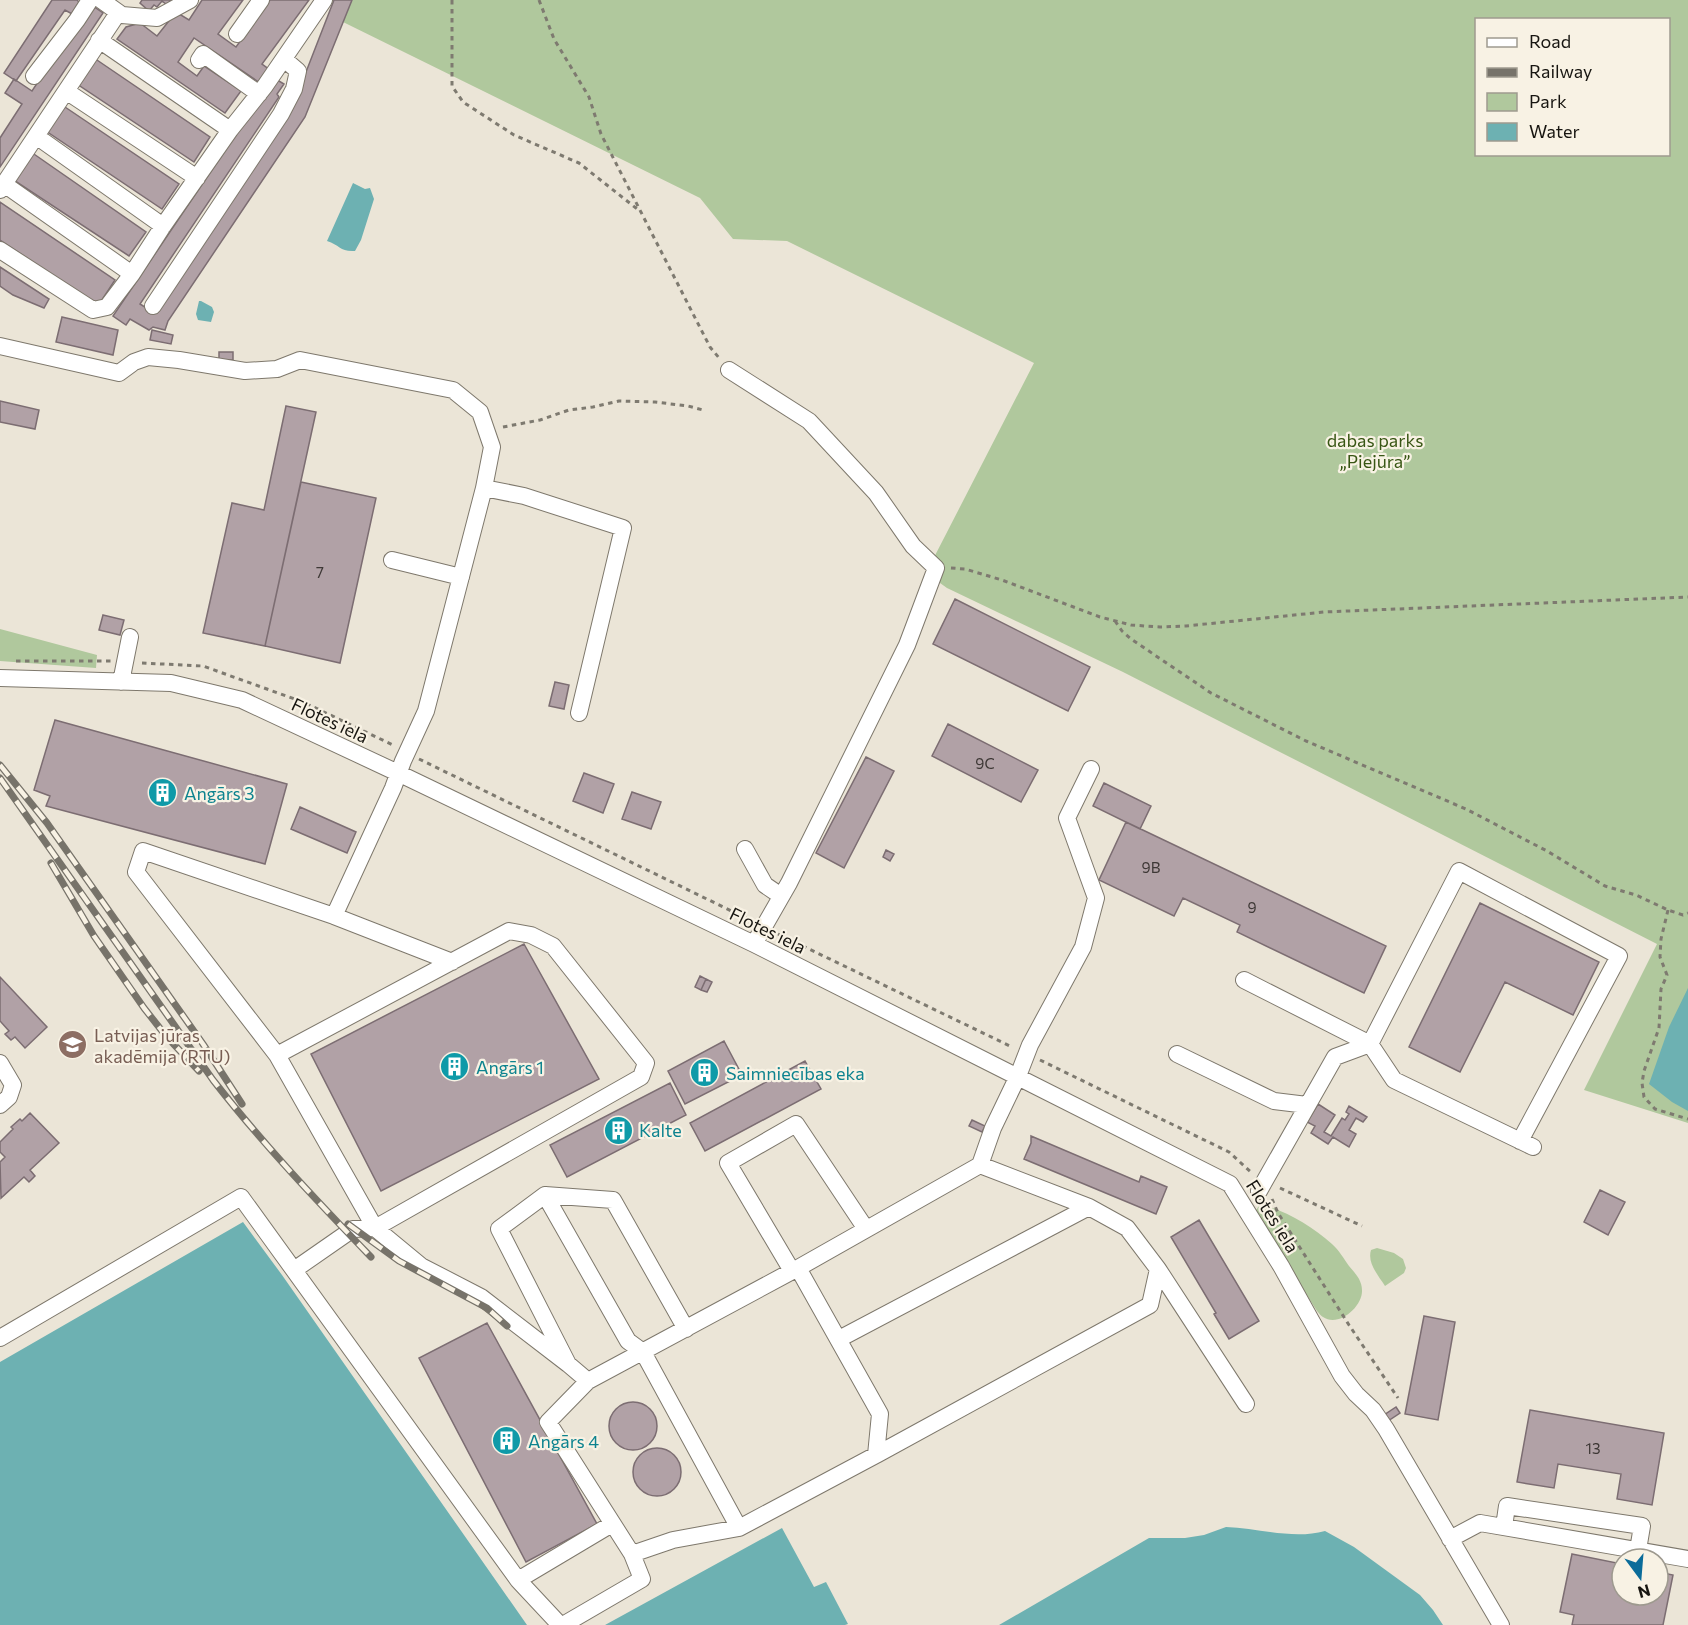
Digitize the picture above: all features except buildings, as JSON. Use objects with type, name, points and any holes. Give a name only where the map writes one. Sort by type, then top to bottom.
[{"type":"street","points":[[34,76],[90,0]]},
{"type":"street","points":[[101,0],[122,15],[157,18],[190,0]]},
{"type":"street","points":[[237,34],[261,0]]},
{"type":"street","points":[[0,250],[93,310],[107,307],[324,0]]},
{"type":"street","points":[[118,13],[2,187],[132,274]]},
{"type":"street","points":[[99,40],[230,130]]},
{"type":"street","points":[[199,60],[203,54],[259,94]]},
{"type":"street","points":[[153,306],[281,114],[294,89],[298,71],[284,59]]},
{"type":"street","points":[[66,92],[197,178]]},
{"type":"street","points":[[36,136],[163,226]]},
{"type":"street","points":[[0,346],[119,373],[134,362],[148,357],[245,372],[277,369],[300,360],[453,390],[480,412],[492,447],[484,488],[426,711],[334,916]]},
{"type":"street","points":[[729,370],[809,421],[876,493],[914,546],[936,568],[907,645],[789,883],[754,944]]},
{"type":"street","points":[[484,488],[524,496],[623,528],[579,713]]},
{"type":"street","points":[[392,560],[460,577]]},
{"type":"street","points":[[121,682],[130,637]]},
{"type":"street","name":"Flotes iela","points":[[0,678],[171,683],[242,700],[754,944],[1230,1184],[1281,1266],[1342,1376],[1386,1429],[1501,1625]]},
{"type":"street","points":[[0,1338],[241,1197],[518,1580],[561,1625],[642,1579],[632,1554],[548,1422],[588,1381],[795,1269],[980,1165],[993,1128],[1030,1045],[1083,947],[1096,898],[1066,818],[1091,769]]},
{"type":"street","points":[[745,849],[765,885],[781,896]]},
{"type":"street","points":[[452,962],[334,916],[143,852],[136,872],[277,1055],[375,1228],[421,1266],[481,1297],[588,1381]]},
{"type":"street","points":[[1244,980],[1370,1044],[1394,1080],[1527,1144],[1619,956],[1459,871],[1370,1044],[1335,1057],[1307,1105],[1265,1194]]},
{"type":"street","points":[[277,1055],[509,931],[531,935],[553,946],[646,1063],[641,1077],[375,1228],[353,1229],[294,1270]]},
{"type":"street","points":[[1177,1054],[1275,1101],[1307,1105]]},
{"type":"street","points":[[0,1063],[13,1085],[9,1097],[0,1105]]},
{"type":"street","points":[[866,1229],[796,1124],[728,1163],[839,1339],[880,1414],[876,1455]]},
{"type":"street","points":[[980,1165],[1089,1207],[1127,1228],[1158,1269],[1246,1404]]},
{"type":"street","points":[[568,1364],[499,1229],[545,1196],[613,1200],[686,1329]]},
{"type":"street","points":[[545,1196],[628,1341],[643,1352],[739,1528]]},
{"type":"street","points":[[839,1339],[1089,1207]]},
{"type":"street","points":[[632,1554],[673,1540],[739,1528],[876,1455],[1150,1305],[1158,1269]]},
{"type":"street","points":[[1504,1527],[1507,1506],[1642,1526],[1639,1547]]},
{"type":"street","points":[[1450,1539],[1480,1523],[1616,1547]]},
{"type":"street","points":[[518,1580],[612,1524]]},
{"type":"street","points":[[1670,1556],[1688,1559]]},
{"type":"path","points":[[452,0],[452,86],[463,102],[514,135],[579,163],[642,213]]},
{"type":"path","points":[[539,0],[554,39],[590,97],[602,134],[710,347],[729,370]]},
{"type":"path","points":[[486,429],[540,420],[569,410],[619,401],[655,402],[703,410]]},
{"type":"path","points":[[936,568],[950,567],[981,572],[1082,611],[1146,627],[1186,626],[1324,612],[1688,597]]},
{"type":"path","points":[[1115,621],[1131,639],[1210,693],[1306,741],[1466,809],[1605,886],[1636,895],[1683,915],[1688,913]]},
{"type":"path","points":[[1668,910],[1660,939],[1660,957],[1666,975],[1661,989],[1659,1028],[1642,1083],[1644,1097],[1655,1109],[1688,1119]]},
{"type":"path","points":[[1265,1194],[1398,1398]]},
{"type":"green space","name":"dabas parks „Piejūra”","points":[[352,0],[1688,0],[1688,1123],[1584,1090],[1657,944],[1123,672],[947,588],[926,573],[1034,363],[787,241],[733,239],[700,198],[343,22]]},
{"type":"green space","points":[[0,629],[97,655],[96,668],[0,661]]},
{"type":"green space","points":[[1260,1204],[1298,1220],[1316,1231],[1337,1249],[1362,1286],[1359,1303],[1349,1314],[1343,1318],[1329,1320],[1317,1311],[1259,1220],[1255,1212]]},
{"type":"green space","points":[[1377,1248],[1394,1253],[1403,1259],[1406,1268],[1404,1273],[1385,1286],[1371,1260],[1371,1250]]},
{"type":"water","points":[[353,183],[365,189],[370,188],[374,199],[361,240],[355,251],[350,251],[327,241]]},
{"type":"water","points":[[199,301],[212,307],[214,312],[211,322],[198,320],[196,314]]},
{"type":"water","points":[[1688,988],[1688,1111],[1649,1084],[1669,1027]]},
{"type":"water","points":[[243,1222],[527,1625],[0,1625],[0,1362]]},
{"type":"water","points":[[1226,1527],[1288,1534],[1325,1531],[1354,1547],[1420,1595],[1443,1625],[999,1625],[1149,1538],[1185,1538],[1204,1535]]},
{"type":"water","points":[[782,1528],[814,1587],[826,1582],[848,1624],[605,1625]]},
{"type":"railway","points":[[0,765],[47,823],[203,1044],[242,1104]]},
{"type":"railway","points":[[0,778],[213,1080],[270,1149],[371,1257]]},
{"type":"railway","points":[[51,863],[94,936],[144,1008],[166,1036],[199,1071]]},
{"type":"railway","points":[[348,1224],[399,1261],[487,1308],[507,1326]]},
{"type":"place","name":"Angārs 3","points":[[163,793]]},
{"type":"place","name":"Latvijas jūras akadēmija (RTU)","points":[[73,1045]]},
{"type":"place","name":"Angārs 1","points":[[455,1067]]},
{"type":"place","name":"Saimniecības eka","points":[[705,1073]]},
{"type":"place","name":"Kalte","points":[[618,1130]]},
{"type":"place","name":"Angārs 4","points":[[507,1441]]}]
